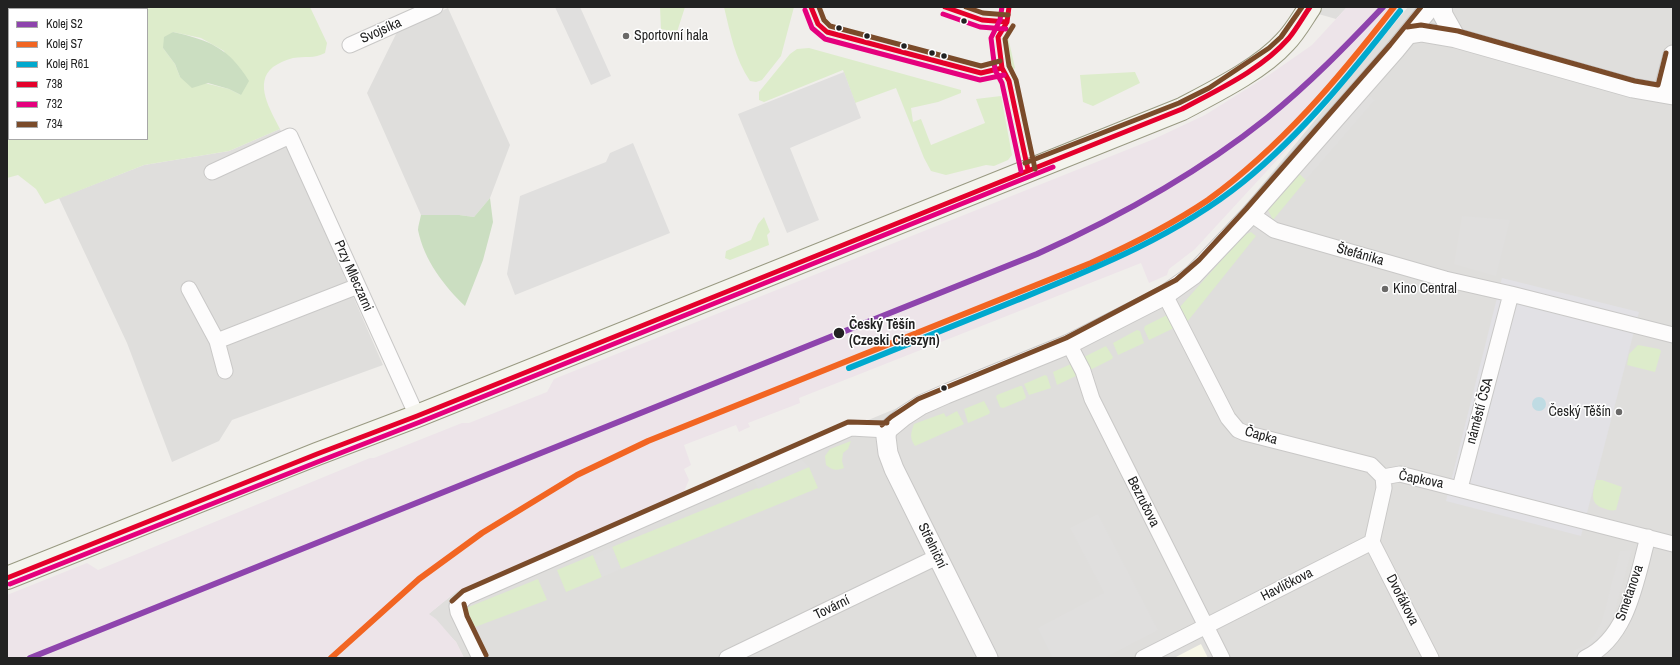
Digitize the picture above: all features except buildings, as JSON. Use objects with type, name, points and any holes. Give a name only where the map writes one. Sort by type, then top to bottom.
[{"type":"main road","points":[[7,578],[417,416],[1182,109],[1218,90],[1273,54],[1286,42],[1310,7]]},
{"type":"street","name":"Svojsíka","points":[[350,45],[435,7]]},
{"type":"street","points":[[480,658],[460,618],[457,606],[466,597],[851,428],[887,430],[895,422],[921,405],[1070,344],[1165,295],[1193,276],[1252,214],[1430,7]]},
{"type":"street","points":[[1442,7],[1444,15],[1456,38]]},
{"type":"street","points":[[1408,34],[1421,32],[1456,38],[1633,88],[1668,94],[1673,55]]},
{"type":"street","name":"Przy Mleczarni","points":[[212,172],[290,136],[417,416]]},
{"type":"street","name":"Štefánika","points":[[1252,214],[1274,230],[1445,279],[1511,294]]},
{"type":"street","points":[[216,341],[358,286]]},
{"type":"street","points":[[189,289],[216,341],[225,371]]},
{"type":"street","points":[[1511,294],[1673,336]]},
{"type":"street","name":"náměstí ČSA","points":[[1460,488],[1511,294]]},
{"type":"street","name":"Čapka","points":[[1165,295],[1228,418],[1238,430],[1371,465],[1383,476]]},
{"type":"street","name":"Bezručova","points":[[1070,344],[1092,399],[1222,658]]},
{"type":"street","name":"Střelniční","points":[[887,430],[886,445],[894,469],[988,658]]},
{"type":"street","name":"Čapkova","points":[[1383,476],[1400,474],[1460,488]]},
{"type":"street","points":[[1372,542],[1384,488],[1383,476]]},
{"type":"street","points":[[1460,488],[1575,520],[1673,544]]},
{"type":"street","name":"Smetanova","points":[[1585,658],[1608,642],[1626,612],[1648,537]]},
{"type":"street","name":"Havlíčkova","points":[[1142,658],[1372,542]]},
{"type":"street","name":"Dvořákova","points":[[1372,542],[1431,658]]},
{"type":"street","name":"Tovární","points":[[727,658],[937,557]]},
{"type":"shaded area","points":[[555,7],[580,7],[611,76],[591,85]]},
{"type":"shaded area","points":[[1294,7],[1347,7],[1336,19]]},
{"type":"shaded area","points":[[1347,7],[1403,7],[1301,134],[1195,249],[1169,269],[1167,275],[1149,283],[1141,263],[799,398],[800,403],[748,423],[750,427],[739,432],[736,425],[684,445],[691,465],[684,469],[689,480],[682,496],[457,591],[429,614],[436,619],[456,642],[464,658],[7,658],[7,595],[87,563],[98,570],[370,458],[374,458],[462,423],[469,423],[547,392],[554,379],[1154,139],[1205,115],[1269,75],[1312,45]]},
{"type":"shaded area","points":[[1408,7],[1673,7],[1673,658],[464,658],[456,642],[428,614],[457,591],[1080,332],[1174,281],[1219,237]]},
{"type":"shaded area","points":[[448,8],[510,145],[490,198],[474,217],[459,215],[421,215],[367,93],[397,32]]},
{"type":"shaded area","points":[[844,72],[861,118],[790,148],[819,220],[787,233],[738,114]]},
{"type":"shaded area","points":[[1367,94],[1375,100],[1306,180],[1299,173]]},
{"type":"shaded area","points":[[280,129],[383,365],[232,420],[219,441],[172,462],[127,343],[59,198],[144,165],[229,151]]},
{"type":"shaded area","points":[[633,143],[670,233],[515,295],[507,274],[520,196],[606,162],[610,153]]},
{"type":"shaded area","points":[[1462,216],[1510,220],[1496,276],[1454,264]]},
{"type":"shaded area","points":[[1502,278],[1639,312],[1581,536],[1446,501]]},
{"type":"shaded area","points":[[796,453],[809,467],[758,489],[751,473]]},
{"type":"shaded area","points":[[1098,514],[1158,630],[1104,658],[1053,658],[1038,628],[1104,593],[1070,528]]},
{"type":"shaded area","points":[[612,547],[621,569],[602,577],[593,555]]},
{"type":"shaded area","points":[[1632,550],[1614,614],[1610,623],[1586,649],[1574,655],[1573,651],[1585,645],[1593,637],[1602,621],[1620,551]]},
{"type":"shaded area","points":[[1201,644],[1208,658],[1174,658]]},
{"type":"green space","points":[[7,7],[310,7],[327,43],[325,53],[313,57],[293,58],[282,62],[273,67],[267,74],[264,81],[264,89],[269,106],[280,129],[229,151],[144,165],[45,204],[36,189],[18,175],[7,178]],"holes":[[[173,32],[201,38],[224,51],[241,95],[229,89],[180,77],[175,64],[163,48]]]},
{"type":"green space","points":[[660,7],[685,7],[677,32],[661,29]]},
{"type":"green space","points":[[724,7],[794,7],[781,56],[762,80],[756,82],[750,81],[740,64],[728,26]]},
{"type":"green space","points":[[173,32],[208,42],[226,53],[249,81],[241,95],[229,89],[208,83],[192,88],[180,77],[175,64],[163,48],[164,37]]},
{"type":"green space","points":[[1008,37],[1015,68],[1013,70],[1011,69],[1005,38]]},
{"type":"green space","points":[[809,48],[961,90],[961,93],[938,102],[911,108],[913,122],[921,119],[931,145],[985,123],[976,99],[1001,96],[1012,155],[1008,160],[994,166],[986,165],[946,175],[931,171],[924,158],[896,88],[855,103],[843,70],[764,102],[759,100],[759,92],[790,54],[797,49]]},
{"type":"green space","points":[[1135,72],[1140,83],[1093,106],[1083,102],[1080,75]]},
{"type":"green space","points":[[1299,173],[1306,180],[1273,220],[1268,210],[1270,205]]},
{"type":"green space","points":[[490,198],[493,222],[483,260],[465,306],[442,281],[430,262],[421,241],[418,230],[419,223],[421,215],[459,215],[474,217]]},
{"type":"green space","points":[[764,217],[770,232],[767,235],[769,245],[730,260],[725,258],[726,251],[751,240],[758,224]]},
{"type":"green space","points":[[1251,232],[1256,236],[1187,322],[1179,308],[1244,235]]},
{"type":"green space","points":[[1167,315],[1174,328],[1149,340],[1144,329],[1145,326]]},
{"type":"green space","points":[[1137,330],[1140,331],[1144,343],[1118,355],[1113,343]]},
{"type":"green space","points":[[1638,345],[1659,349],[1661,351],[1655,372],[1627,365],[1629,354]]},
{"type":"green space","points":[[1106,346],[1113,357],[1112,359],[1090,370],[1084,357]]},
{"type":"green space","points":[[1071,364],[1078,375],[1057,385],[1053,372]]},
{"type":"green space","points":[[1045,375],[1047,376],[1051,388],[1029,395],[1024,384]]},
{"type":"green space","points":[[1022,386],[1026,397],[1025,399],[1003,408],[1000,407],[996,397],[997,395]]},
{"type":"green space","points":[[984,401],[990,412],[989,414],[968,423],[964,409]]},
{"type":"green space","points":[[957,411],[964,424],[915,446],[911,435],[914,424],[944,413],[946,417]]},
{"type":"green space","points":[[851,441],[848,449],[843,453],[842,461],[844,468],[834,470],[826,465],[825,456],[830,449]]},
{"type":"green space","points":[[809,467],[818,488],[621,569],[612,547]]},
{"type":"green space","points":[[1596,480],[1602,480],[1622,487],[1616,510],[1606,509],[1599,506],[1594,500],[1593,497]]},
{"type":"green space","points":[[593,555],[602,577],[566,592],[557,570]]},
{"type":"green space","points":[[538,579],[547,600],[475,627],[466,608]]},
{"type":"water","points":[[1536,397],[1542,397],[1546,401],[1546,407],[1542,411],[1536,411],[1532,407],[1532,401]]},
{"type":"rail line","name":"S2","points":[[30,658],[1037,254],[1068,240],[1156,193],[1213,158],[1283,105],[1341,50],[1383,7]]},
{"type":"rail line","name":"S7","points":[[331,658],[419,579],[482,533],[577,475],[648,441],[1091,263],[1180,218],[1208,200],[1235,179],[1284,134],[1308,110],[1352,60],[1394,7]]},
{"type":"rail line","name":"R61","points":[[849,368],[1106,263],[1163,235],[1191,219],[1243,182],[1286,143],[1326,101],[1364,57],[1400,11]]},
{"type":"transit line","name":"738","points":[[811,7],[818,24],[827,32],[981,73],[1002,68]]},
{"type":"transit line","name":"734","points":[[819,7],[824,20],[830,26],[981,66],[1000,61]]},
{"type":"transit line","name":"738","points":[[945,7],[982,20],[1007,22]]},
{"type":"transit line","name":"734","points":[[966,7],[983,13],[1008,15]]},
{"type":"transit line","name":"732","points":[[1002,7],[1000,20],[991,38],[995,70],[1002,83],[1021,171]]},
{"type":"transit line","name":"738","points":[[1009,7],[1007,22],[998,37],[1002,68],[1009,81],[1028,170]]},
{"type":"transit line","name":"734","points":[[1025,163],[1179,103],[1209,88],[1269,48],[1281,37],[1302,7]]},
{"type":"transit line","name":"738","points":[[7,578],[317,454],[417,416],[1182,109],[1239,78],[1266,60],[1289,38],[1310,7]]},
{"type":"transit line","name":"734","points":[[882,425],[891,417],[918,399],[1066,338],[1176,280],[1199,260],[1246,209],[1390,45],[1421,7]]},
{"type":"transit line","name":"732","points":[[805,10],[812,28],[825,39],[980,80],[1004,75]]},
{"type":"transit line","name":"732","points":[[943,14],[980,27],[1006,29]]},
{"type":"transit line","name":"734","points":[[1407,27],[1421,25],[1458,31],[1635,81],[1658,85],[1666,53]]},
{"type":"transit line","name":"734","points":[[1013,26],[1005,39],[1009,66],[1016,80],[1035,169]]},
{"type":"transit line","name":"732","points":[[10,584],[420,422],[1053,167]]},
{"type":"transit line","name":"734","points":[[452,601],[463,591],[848,422],[887,423]]},
{"type":"transit line","name":"734","points":[[464,604],[467,616],[486,655]]},
{"type":"place","name":"Sportovní hala","points":[[626,36]]},
{"type":"place","name":"Kino Central","points":[[1385,289]]},
{"type":"place","name":"Český Těšín (Czeski Cieszyn)","points":[[839,333]]},
{"type":"place","name":"Český Těšín","points":[[1619,412]]}]
